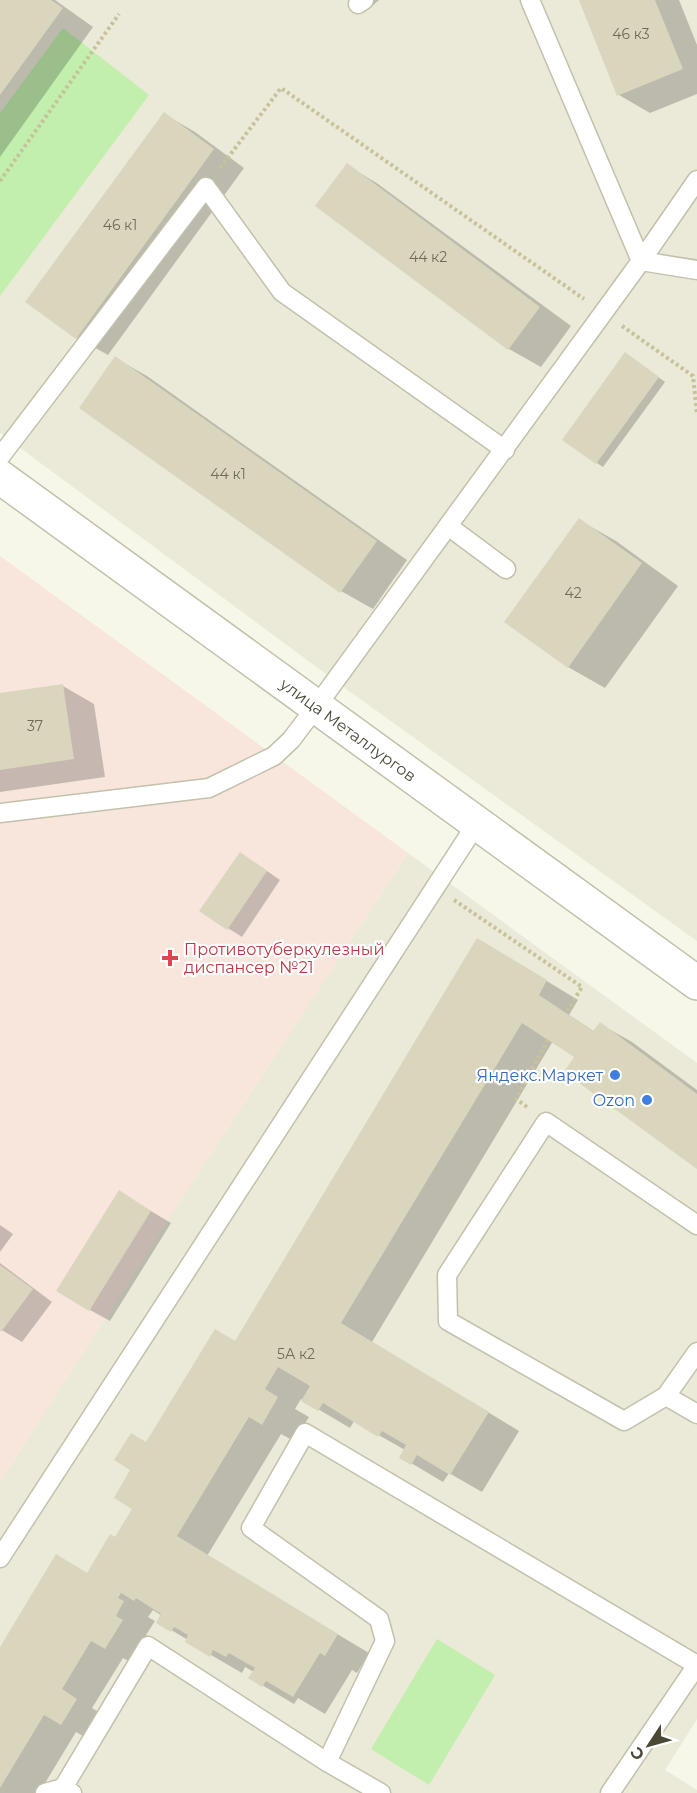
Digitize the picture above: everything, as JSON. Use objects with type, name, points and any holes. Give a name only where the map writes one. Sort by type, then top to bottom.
[{"type":"street","name":"улица Металлургов","points":[[0,477],[697,983]]},
{"type":"lane","points":[[530,0],[641,261]]},
{"type":"lane","points":[[0,813],[208,788],[274,756],[291,740],[316,707],[505,450],[697,180]]},
{"type":"lane","points":[[0,457],[206,187],[282,292],[505,450]]},
{"type":"lane","points":[[641,261],[697,270]]},
{"type":"lane","points":[[448,526],[506,569]]},
{"type":"lane","points":[[0,1558],[477,823]]},
{"type":"lane","points":[[697,1225],[546,1122],[447,1275],[448,1321],[624,1421],[666,1396],[697,1352]]},
{"type":"lane","points":[[666,1396],[697,1414]]},
{"type":"lane","points":[[327,1762],[385,1641],[379,1619],[251,1528],[305,1433],[697,1665],[610,1793]]},
{"type":"lane","points":[[45,1793],[67,1790],[148,1646],[327,1762],[381,1793]]},
{"type":"path","points":[[0,181],[118,14]]},
{"type":"path","points":[[206,187],[281,88],[693,376],[697,414]]},
{"type":"path","points":[[435,887],[582,987],[566,1013]]},
{"type":"path","points":[[546,1122],[516,1099],[548,1039]]},
{"type":"shaded area","points":[[0,0],[697,0],[697,941],[356,696],[0,433]]},
{"type":"shaded area","name":"Противотуберкулезный диспансер №21","points":[[0,556],[408,853],[183,1196],[0,1482]]},
{"type":"shaded area","points":[[408,853],[697,1063],[697,1719],[665,1770],[697,1790],[697,1793],[0,1793],[0,1482],[183,1196]]},
{"type":"green space","points":[[63,28],[149,95],[0,296],[0,113]]},
{"type":"green space","points":[[437,1639],[495,1675],[429,1785],[371,1749]]},
{"type":"building","points":[[0,0],[51,0],[63,8],[0,95]]},
{"type":"building","points":[[579,0],[655,0],[683,69],[617,96]]},
{"type":"building","points":[[164,112],[214,149],[76,339],[25,302]]},
{"type":"building","points":[[347,163],[540,307],[508,350],[315,206]]},
{"type":"building","points":[[625,352],[659,377],[596,464],[562,440]]},
{"type":"building","points":[[115,356],[377,541],[340,593],[79,408]]},
{"type":"building","points":[[579,518],[642,563],[568,668],[504,622]]},
{"type":"building","points":[[63,684],[74,759],[0,770],[0,693]]},
{"type":"building","points":[[240,852],[267,871],[227,930],[199,911]]},
{"type":"building","points":[[477,938],[547,980],[539,995],[593,1031],[600,1022],[697,1094],[697,1169],[564,1072],[574,1057],[522,1023],[341,1323],[489,1412],[450,1475],[417,1455],[411,1465],[399,1458],[406,1445],[382,1431],[378,1437],[323,1403],[318,1411],[301,1401],[310,1386],[278,1367],[265,1389],[278,1397],[262,1425],[249,1417],[177,1536],[338,1634],[325,1656],[320,1653],[293,1697],[266,1681],[262,1687],[248,1678],[255,1668],[229,1653],[226,1657],[213,1650],[210,1657],[185,1642],[188,1635],[174,1627],[171,1632],[156,1623],[161,1614],[136,1598],[134,1601],[121,1593],[118,1598],[124,1601],[116,1616],[123,1620],[105,1649],[91,1641],[62,1689],[77,1699],[61,1725],[44,1715],[0,1788],[0,1647],[56,1554],[87,1573],[110,1534],[115,1537],[132,1509],[114,1498],[130,1470],[114,1460],[131,1433],[146,1442],[215,1329],[235,1341]]},
{"type":"building","points":[[119,1190],[151,1211],[89,1311],[56,1291]]},
{"type":"building","points":[[0,1265],[33,1289],[1,1332],[0,1330]]},
{"type":"place","name":"Противотуберкулезный диспансер №21","points":[[170,958]]},
{"type":"place","name":"Яндекс.Маркет","points":[[615,1075]]},
{"type":"place","name":"Ozon","points":[[647,1100]]}]
